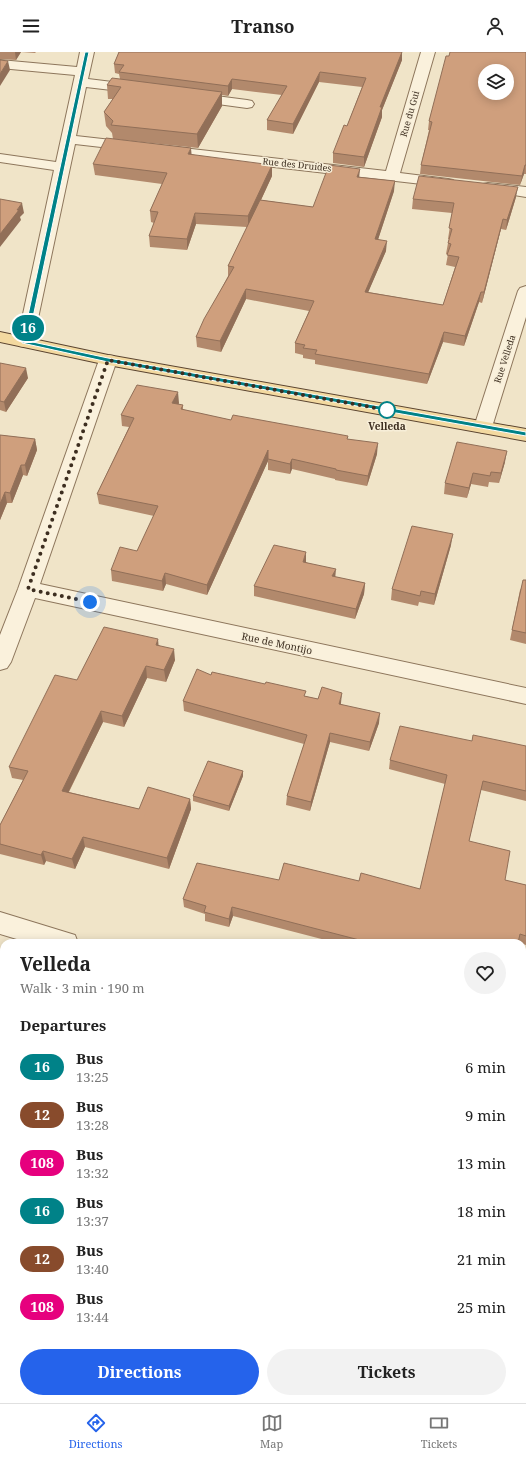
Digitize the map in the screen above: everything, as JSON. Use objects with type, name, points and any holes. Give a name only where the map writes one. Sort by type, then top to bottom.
[{"type":"main road","points":[[0,337],[108,360],[526,435]]},
{"type":"street","points":[[25,342],[87,52]]},
{"type":"street","name":"Rue du Gui","points":[[392,176],[428,52]]},
{"type":"street","points":[[0,64],[82,77],[149,91]]},
{"type":"street","points":[[179,95],[247,104]]},
{"type":"street","name":"Rue des Druides","points":[[68,139],[526,192]]},
{"type":"street","points":[[0,158],[62,167]]},
{"type":"street","name":"Rue Velleda","points":[[483,427],[526,291]]},
{"type":"street","points":[[0,662],[28,589],[108,360]]},
{"type":"street","name":"Rue de Montijo","points":[[28,589],[526,696]]},
{"type":"street","points":[[0,923],[53,939]]},
{"type":"building","points":[[119,52],[402,52],[380,107],[382,107],[364,157],[333,153],[344,125],[347,126],[366,78],[320,72],[293,124],[267,120],[287,86],[232,79],[228,86],[119,72],[124,65],[114,64]]},
{"type":"building","points":[[450,52],[526,52],[526,165],[522,176],[421,165],[432,122],[429,121],[446,56],[449,56]]},
{"type":"building","points":[[0,60],[8,61],[0,74]]},
{"type":"building","points":[[112,78],[222,92],[197,134],[111,125],[113,121],[104,112],[121,87],[107,85]]},
{"type":"building","points":[[106,138],[191,148],[188,154],[272,165],[248,216],[195,213],[187,239],[149,236],[158,212],[150,211],[167,173],[93,164]]},
{"type":"building","points":[[329,165],[360,169],[357,177],[395,181],[375,239],[387,241],[365,292],[443,305],[459,257],[447,255],[451,244],[448,243],[452,229],[449,228],[454,203],[413,199],[419,176],[518,187],[507,220],[503,219],[484,292],[481,292],[465,336],[444,332],[429,374],[315,354],[317,350],[303,348],[305,345],[295,343],[314,301],[246,289],[220,341],[196,337],[204,319],[234,267],[228,266],[260,200],[313,207]]},
{"type":"building","points":[[0,199],[22,203],[17,210],[19,210],[0,234]]},
{"type":"building","points":[[0,363],[26,368],[4,402],[0,401]]},
{"type":"building","points":[[137,385],[178,392],[172,403],[183,405],[181,409],[231,420],[233,415],[348,436],[347,439],[378,443],[368,476],[292,459],[290,464],[268,459],[268,450],[207,585],[165,573],[162,581],[111,570],[120,547],[137,551],[158,506],[97,494],[134,418],[121,415]]},
{"type":"building","points":[[0,435],[35,439],[25,465],[21,465],[10,493],[5,492],[0,504]]},
{"type":"building","points":[[457,442],[507,451],[501,473],[491,472],[490,476],[473,473],[469,488],[445,483]]},
{"type":"building","points":[[412,526],[453,534],[435,594],[421,591],[420,596],[392,589]]},
{"type":"building","points":[[274,545],[306,552],[303,562],[336,569],[332,576],[365,583],[356,609],[254,586]]},
{"type":"building","points":[[523,580],[526,580],[526,633],[512,630]]},
{"type":"building","points":[[104,627],[158,639],[156,645],[174,649],[164,670],[146,666],[122,716],[101,711],[62,791],[139,809],[148,787],[190,799],[167,858],[83,837],[72,859],[43,851],[41,855],[0,844],[0,825],[28,771],[9,767],[55,675],[77,680]]},
{"type":"building","points":[[197,669],[211,675],[212,672],[265,684],[266,682],[306,691],[304,696],[318,699],[322,687],[342,693],[339,704],[380,713],[370,742],[330,733],[311,802],[287,796],[307,735],[183,701]]},
{"type":"building","points":[[400,726],[472,741],[473,735],[526,746],[526,791],[483,781],[469,841],[510,851],[505,880],[526,885],[526,936],[520,934],[519,939],[356,939],[232,907],[229,919],[204,912],[206,906],[183,899],[197,863],[279,880],[284,863],[359,881],[361,873],[420,889],[447,775],[390,760]]},
{"type":"building","points":[[208,761],[243,771],[229,806],[193,796]]},
{"type":"bus line","name":"16","points":[[87,52],[25,342],[108,360],[526,435]]},
{"type":"place","name":"Velleda","points":[[387,410]]},
{"type":"route","points":[[90,602],[28,589],[108,360],[387,410]]}]
